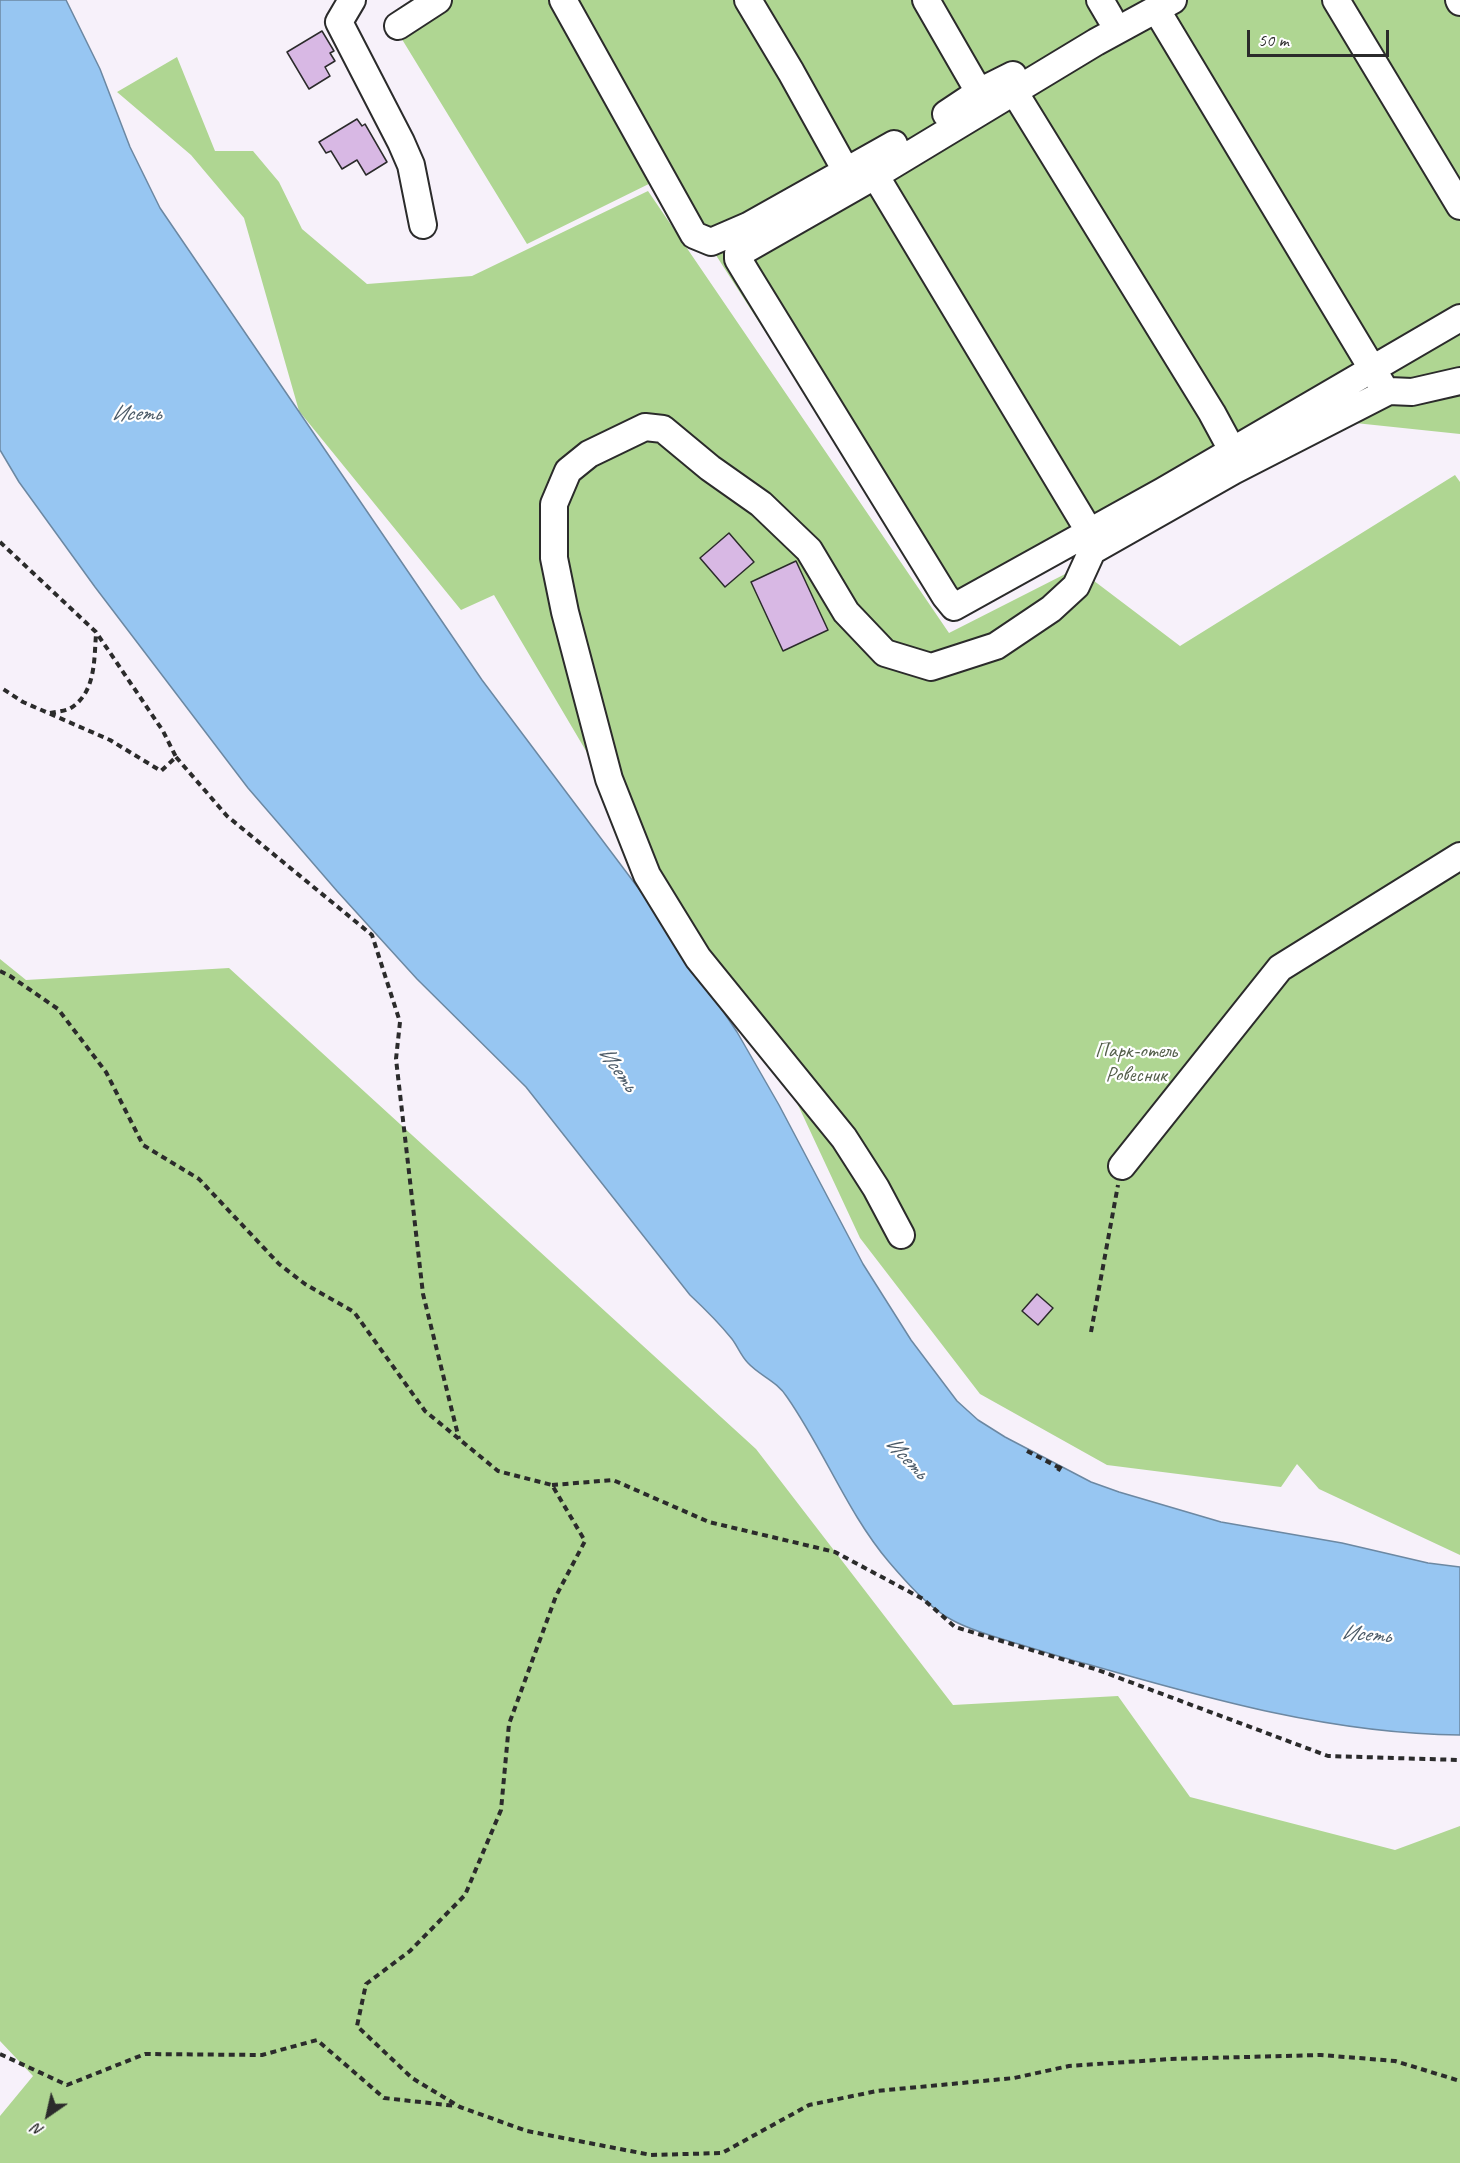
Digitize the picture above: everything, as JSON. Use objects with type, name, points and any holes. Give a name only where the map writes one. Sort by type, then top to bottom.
[{"type":"street","points":[[352,0],[339,22],[408,157],[423,225]]},
{"type":"street","points":[[399,26],[438,0]]},
{"type":"street","points":[[564,0],[694,235],[711,242],[748,226],[812,192],[950,112],[979,92],[1005,80],[1105,9],[1156,3]]},
{"type":"street","points":[[748,0],[846,171]]},
{"type":"street","points":[[926,0],[979,92]]},
{"type":"street","points":[[1336,0],[1460,206]]},
{"type":"street","points":[[1156,3],[1015,93],[738,254],[738,259],[877,488],[954,607],[1163,491],[1460,318]]},
{"type":"street","points":[[1156,3],[1382,385],[1389,391]]},
{"type":"street","points":[[1015,93],[1212,413],[1232,450]]},
{"type":"street","points":[[875,175],[1089,531]]},
{"type":"street","points":[[901,1235],[876,1188],[844,1138],[698,958],[647,875],[609,779],[565,612],[554,558],[554,504],[568,471],[589,454],[645,427],[663,429],[710,468],[761,504],[809,550],[846,612],[885,653],[931,667],[996,646],[1051,609],[1076,586],[1092,551],[1233,471],[1389,391],[1412,392],[1460,381]]},
{"type":"street","points":[[1122,1166],[1280,968],[1460,856]]},
{"type":"path","points":[[0,542],[96,632],[164,731],[176,757],[227,816],[372,935],[400,1022],[396,1059],[423,1294],[458,1439]]},
{"type":"path","points":[[49,713],[68,709],[82,698],[91,682],[96,632]]},
{"type":"path","points":[[0,687],[23,702],[110,740],[161,771],[176,757]]},
{"type":"path","points":[[0,971],[58,1009],[106,1072],[143,1145],[199,1179],[279,1264],[305,1284],[354,1312],[425,1411],[498,1471],[552,1485],[613,1480],[710,1522],[835,1552],[923,1599],[955,1627],[1098,1670],[1328,1756],[1460,1760]]},
{"type":"path","points":[[1091,1332],[1122,1166]]},
{"type":"path","points":[[1027,1451],[1060,1468]]},
{"type":"path","points":[[552,1485],[585,1541],[555,1596],[509,1724],[501,1810],[465,1895],[410,1951],[366,1983],[357,2026],[412,2078],[460,2106],[527,2131],[651,2155],[722,2153],[809,2105],[877,2091],[1014,2078],[1070,2066],[1321,2055],[1395,2061],[1460,2081]]},
{"type":"path","points":[[0,2054],[67,2085],[145,2054],[262,2055],[317,2040],[384,2098],[460,2106]]},
{"type":"green space","points":[[417,0],[1460,0],[1460,434],[1298,417],[952,622],[665,176],[527,244],[389,18]]},
{"type":"green space","name":"Парк-отель Ровесник","points":[[177,57],[215,151],[253,151],[279,182],[302,229],[367,284],[472,276],[648,191],[949,633],[1077,568],[1180,646],[1455,475],[1460,482],[1460,1555],[1319,1489],[1297,1464],[1281,1487],[1107,1465],[980,1394],[860,1238],[764,1032],[736,1005],[494,595],[461,610],[299,411],[244,218],[191,155],[117,92]]},
{"type":"green space","points":[[0,959],[26,980],[229,968],[756,1449],[953,1705],[1118,1696],[1190,1797],[1395,1850],[1460,1826],[1460,2163],[0,2163],[0,2116],[33,2076],[0,2041]]},
{"type":"water","name":"Исеть","points":[[0,0],[66,0],[100,69],[130,147],[160,208],[482,680],[660,917],[737,1032],[779,1105],[863,1264],[911,1340],[957,1401],[978,1420],[1005,1437],[1091,1482],[1119,1492],[1221,1522],[1342,1543],[1428,1563],[1460,1567],[1460,1735],[1365,1728],[1272,1712],[1179,1690],[1015,1643],[967,1627],[943,1615],[918,1594],[889,1562],[848,1503],[813,1438],[783,1391],[748,1363],[727,1333],[690,1295],[526,1087],[417,979],[248,788],[95,587],[19,482],[0,450]]},
{"type":"building","points":[[322,31],[334,51],[330,53],[335,61],[325,67],[330,76],[309,89],[287,52]]},
{"type":"building","points":[[357,119],[362,126],[365,124],[387,162],[366,175],[357,160],[342,169],[331,151],[326,153],[319,142]]},
{"type":"building","points":[[729,533],[754,562],[725,587],[700,558]]},
{"type":"building","points":[[796,561],[828,630],[783,651],[751,582]]},
{"type":"building","points":[[1037,1294],[1053,1308],[1038,1325],[1022,1311]]}]
